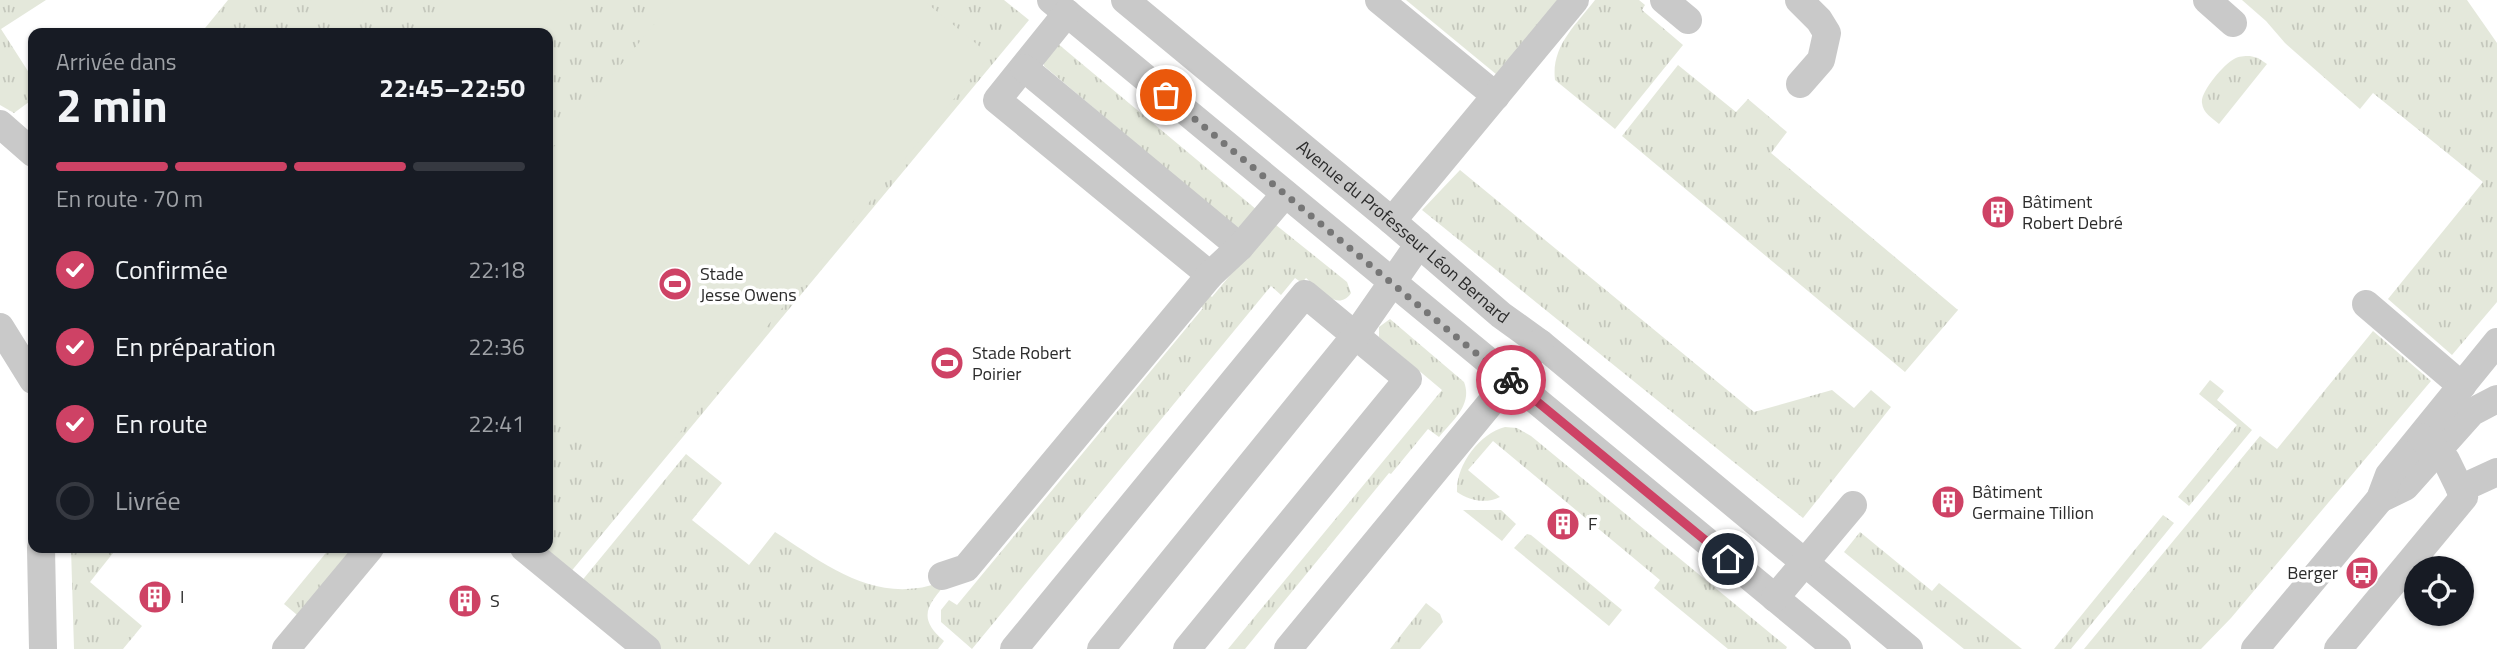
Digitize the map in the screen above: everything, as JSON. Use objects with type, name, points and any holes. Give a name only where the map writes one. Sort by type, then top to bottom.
[{"type":"street","name":"Avenue du Professeur Léon Bernard","points":[[1125,0],[1501,314],[1540,343],[1909,649]]},
{"type":"street","points":[[1379,0],[1496,96]]},
{"type":"street","points":[[1392,221],[1575,0]]},
{"type":"street","points":[[1664,0],[1688,20]]},
{"type":"street","points":[[1799,0],[1819,20],[1827,33],[1821,60],[1800,84]]},
{"type":"street","points":[[2207,0],[2233,23]]},
{"type":"street","points":[[1210,275],[998,100],[1024,68],[1059,7],[1775,598],[1829,647],[1863,611]]},
{"type":"street","points":[[1024,68],[1240,247]]},
{"type":"street","points":[[0,124],[28,149]]},
{"type":"street","points":[[942,576],[966,568],[1210,275],[1240,247],[1285,194]]},
{"type":"street","points":[[1101,649],[1355,336],[1419,244]]},
{"type":"street","points":[[1014,649],[1305,294],[1408,379],[1187,649]]},
{"type":"street","points":[[2366,304],[2462,386]]},
{"type":"street","points":[[0,327],[28,372]]},
{"type":"street","points":[[2255,649],[2380,499],[2405,487],[2462,386],[2497,342]]},
{"type":"street","points":[[1288,649],[1540,343]]},
{"type":"street","points":[[2429,444],[2472,412],[2497,399]]},
{"type":"street","points":[[2338,649],[2464,496],[2446,460],[2429,444]]},
{"type":"street","points":[[2460,489],[2497,472]]},
{"type":"street","points":[[1775,598],[1853,505]]},
{"type":"street","points":[[41,553],[43,649]]},
{"type":"street","points":[[286,649],[366,553]]},
{"type":"street","points":[[530,553],[648,649]]},
{"type":"green space","points":[[0,0],[46,0],[1,29],[28,71],[28,103],[14,113],[0,105]]},
{"type":"green space","name":"Stade Jesse Owens","points":[[228,0],[1004,0],[1029,20],[569,574],[543,553],[553,553],[553,28],[205,28]]},
{"type":"green space","points":[[310,0],[364,0],[343,26]]},
{"type":"green space","points":[[444,0],[560,0],[570,8],[553,29],[420,28]]},
{"type":"green space","name":"Stade Jesse Owens","points":[[674,0],[923,0],[990,55],[636,486],[553,418],[553,148]]},
{"type":"green space","points":[[1406,0],[1566,0],[1502,79]]},
{"type":"green space","points":[[1595,0],[1639,0],[1645,5],[1642,10],[1683,45],[1615,129],[1555,80],[1561,46]]},
{"type":"green space","points":[[2242,0],[2467,0],[2497,43],[2497,302],[2452,355],[2388,299],[2483,182],[2373,93],[2360,109],[2285,43],[2266,21]]},
{"type":"green space","points":[[1057,43],[1257,210],[1240,227],[1235,227],[1044,66],[1044,60]]},
{"type":"green space","points":[[2250,56],[2267,64],[2219,124],[2204,110],[2202,98],[2219,72],[2230,62],[2238,57]]},
{"type":"green space","points":[[1678,65],[1736,112],[1748,99],[1787,132],[1771,153],[1958,310],[1905,372],[1622,136]]},
{"type":"green space","points":[[1460,170],[1754,412],[1832,390],[1854,408],[1871,390],[1891,407],[1803,518],[1422,210]]},
{"type":"green space","points":[[1276,225],[1347,282],[1351,293],[1346,299],[1334,300],[1306,278],[1302,283],[1295,278],[1281,295],[1271,286],[972,649],[941,622],[941,610],[949,600],[957,605],[1203,308],[1196,302],[1204,291],[1212,297],[1266,232]]},
{"type":"green space","points":[[1390,319],[1464,382],[1466,398],[1463,405],[1439,437],[1428,429],[1245,649],[1228,649],[1442,390],[1379,337],[1379,327]]},
{"type":"green space","points":[[2373,331],[2431,381],[2231,618],[2201,649],[2084,649],[2260,436],[2277,449]]},
{"type":"green space","points":[[2210,380],[2224,391],[2217,400],[2252,430],[2189,506],[2178,497],[2237,425],[2199,394]]},
{"type":"green space","points":[[1505,427],[1517,428],[1531,436],[1787,647],[1786,649],[1728,649],[1654,588],[1660,580],[1493,441],[1468,470],[1500,497],[1478,500],[1457,492],[1460,471],[1471,452],[1486,436]]},
{"type":"green space","points":[[686,454],[722,483],[692,520],[749,565],[775,532],[842,574],[879,587],[918,588],[950,579],[928,610],[930,624],[944,641],[938,649],[660,649],[580,583]]},
{"type":"green space","points":[[1463,510],[1501,510],[1516,524],[1502,541]]},
{"type":"green space","points":[[2163,515],[2174,523],[2071,649],[2054,649]]},
{"type":"green space","points":[[1860,532],[1932,591],[1939,583],[2022,649],[1964,649],[1844,552]]},
{"type":"green space","points":[[1527,534],[1622,610],[1609,626],[1514,548]]},
{"type":"green space","points":[[71,553],[113,553],[90,582],[142,626],[123,649],[74,649]]},
{"type":"green space","points":[[326,553],[357,553],[302,619],[284,604]]},
{"type":"green space","points":[[1426,603],[1440,614],[1443,622],[1420,649],[1390,649]]},
{"type":"way so far","points":[[1166,95],[1511,380]]},
{"type":"place","name":"Bâtiment Robert Debré","points":[[1998,212]]},
{"type":"place","name":"Stade Jesse Owens","points":[[675,284]]},
{"type":"place","name":"Stade Robert Poirier","points":[[947,363]]},
{"type":"place","name":"Bâtiment Germaine Tillion","points":[[1948,502]]},
{"type":"place","name":"F","points":[[1563,524]]},
{"type":"place","name":"Berger","points":[[2362,573]]},
{"type":"place","name":"I","points":[[155,597]]},
{"type":"place","name":"S","points":[[465,601]]},
{"type":"route","points":[[1511,380],[1728,559]]}]
